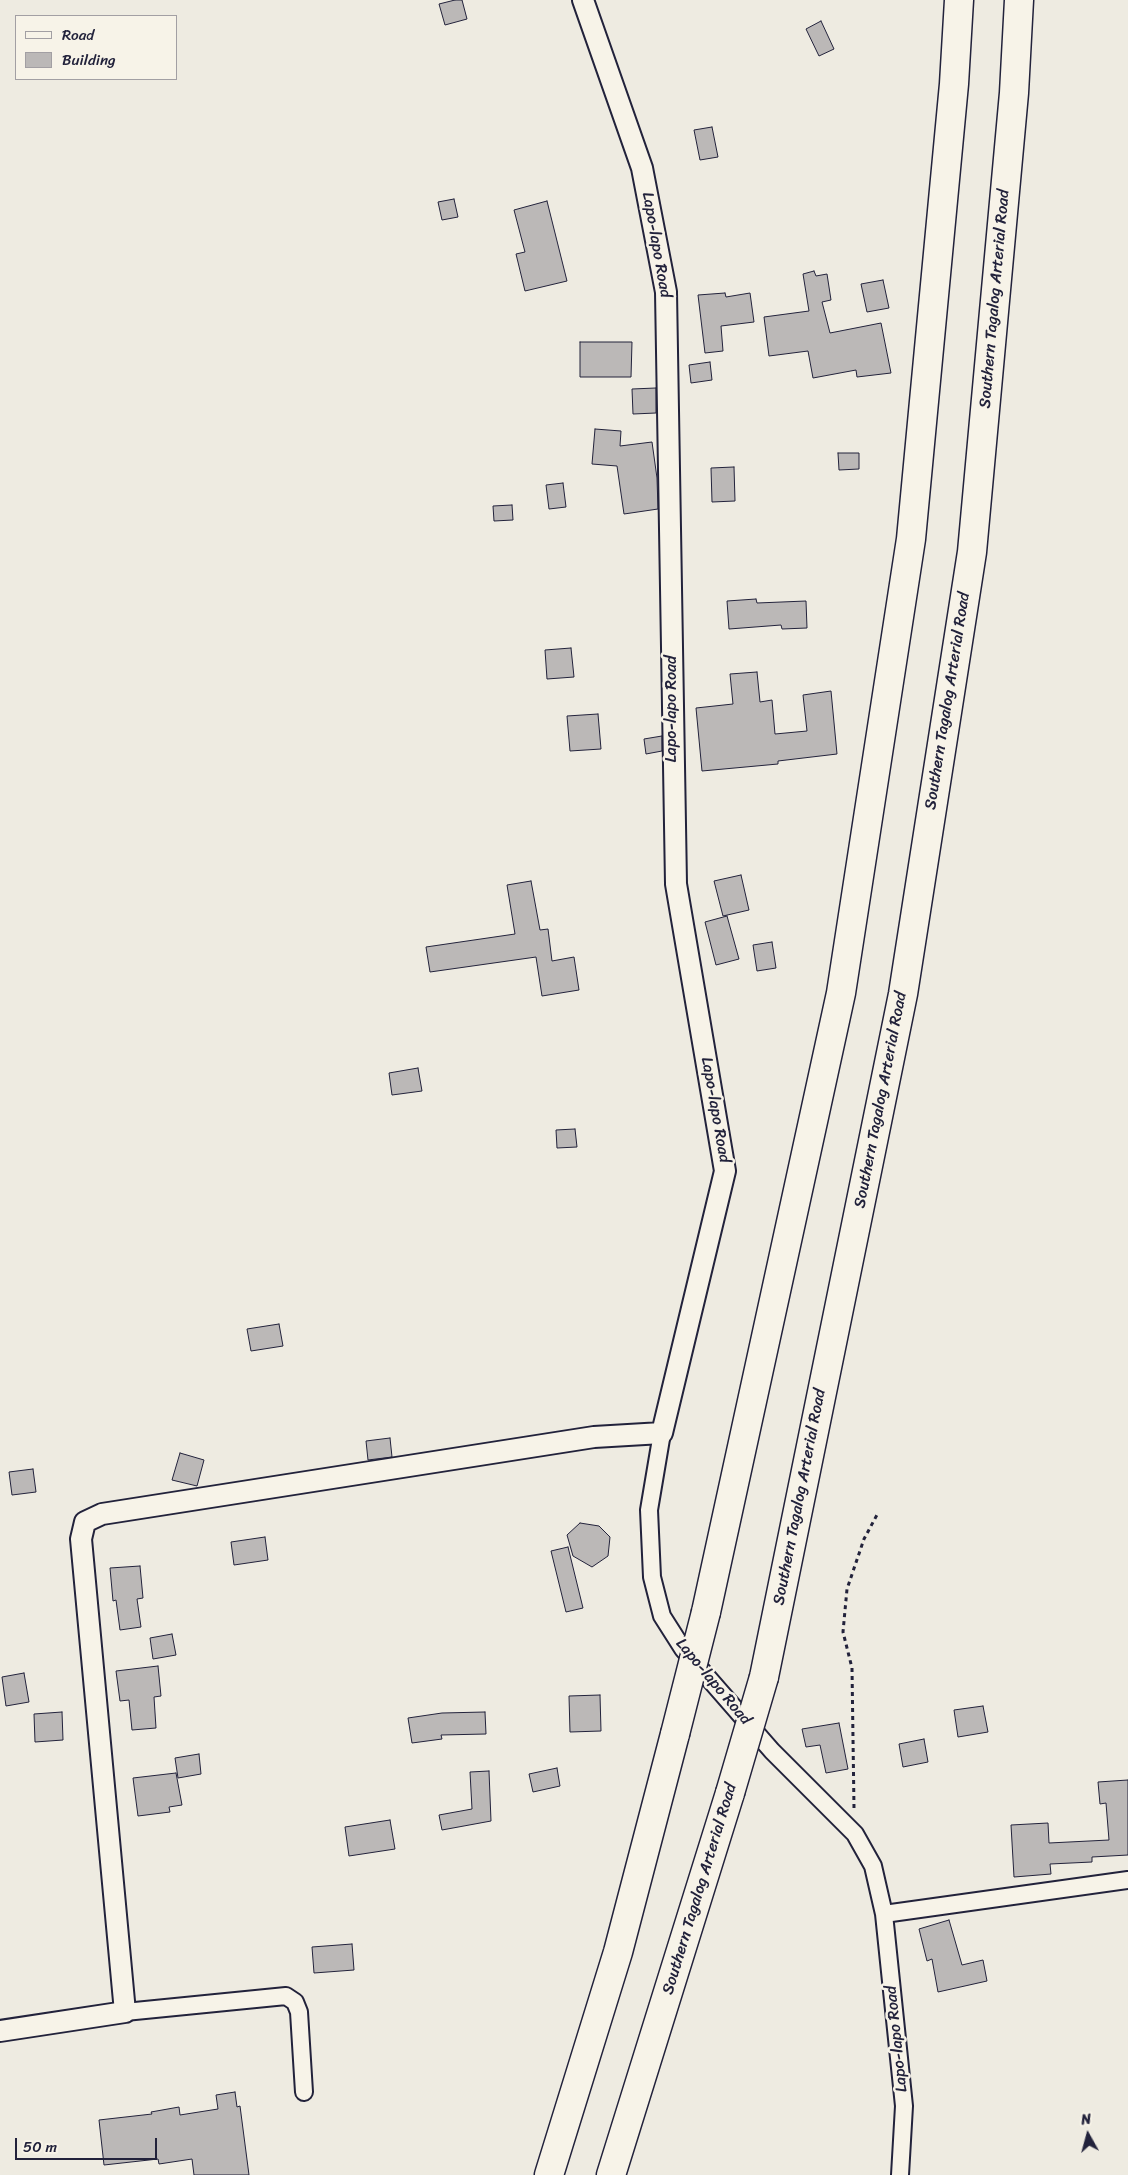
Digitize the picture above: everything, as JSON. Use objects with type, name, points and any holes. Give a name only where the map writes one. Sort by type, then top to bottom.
[{"type":"highway","points":[[549,2175],[618,1952],[706,1612],[842,993],[911,539],[954,84],[959,0]]},
{"type":"highway","name":"Southern Tagalog Arterial Road","points":[[611,2175],[764,1677],[902,994],[972,552],[1014,93],[1019,0]]},
{"type":"street","name":"Lapo-lapo Road","points":[[583,0],[642,168],[666,292],[676,884],[725,1171],[662,1433],[649,1510],[652,1577],[662,1616],[683,1649],[772,1751],[855,1834],[873,1866],[884,1914],[904,2106],[900,2175]]},
{"type":"street","points":[[125,2012],[80,1539],[85,1522],[102,1514],[574,1440],[662,1433]]},
{"type":"street","points":[[884,1914],[1128,1880]]},
{"type":"street","points":[[0,2031],[125,2012],[286,1996],[294,2002],[299,2012],[304,2092]]},
{"type":"path","points":[[855,1834],[852,1668],[844,1632],[844,1623],[847,1588],[864,1539],[878,1513]]},
{"type":"building","points":[[462,0],[467,19],[445,25],[439,4]]},
{"type":"building","points":[[821,21],[834,49],[819,56],[806,29]]},
{"type":"building","points":[[712,127],[718,157],[700,160],[694,130]]},
{"type":"building","points":[[454,199],[458,217],[442,220],[438,202]]},
{"type":"building","points":[[547,201],[567,281],[525,291],[516,254],[525,252],[514,210]]},
{"type":"building","points":[[814,271],[816,276],[827,274],[831,300],[822,302],[830,333],[881,323],[891,373],[857,377],[856,370],[813,378],[808,351],[769,356],[764,317],[809,311],[803,274]]},
{"type":"building","points":[[883,280],[889,308],[867,312],[861,284]]},
{"type":"building","points":[[725,293],[726,297],[750,293],[754,322],[721,326],[723,351],[705,353],[698,295]]},
{"type":"building","points":[[580,342],[632,342],[631,377],[580,377]]},
{"type":"building","points":[[710,362],[712,380],[691,383],[689,365]]},
{"type":"building","points":[[656,388],[656,413],[633,414],[632,389]]},
{"type":"building","points":[[595,429],[621,431],[620,446],[652,442],[657,478],[658,509],[624,514],[617,466],[592,464]]},
{"type":"building","points":[[838,453],[859,453],[859,469],[839,470]]},
{"type":"building","points":[[734,467],[735,501],[712,502],[711,468]]},
{"type":"building","points":[[563,483],[566,507],[549,509],[546,485]]},
{"type":"building","points":[[512,505],[513,520],[494,521],[493,506]]},
{"type":"building","points":[[756,599],[757,603],[806,601],[807,628],[782,629],[781,625],[729,629],[727,601]]},
{"type":"building","points":[[571,648],[574,677],[547,679],[545,650]]},
{"type":"building","points":[[757,672],[760,702],[772,700],[775,734],[807,731],[803,695],[831,691],[837,754],[778,761],[778,764],[702,771],[696,708],[733,704],[730,674]]},
{"type":"building","points":[[598,714],[601,749],[570,751],[567,716]]},
{"type":"building","points":[[662,736],[662,751],[646,754],[644,739]]},
{"type":"building","points":[[741,875],[749,910],[723,916],[714,881]]},
{"type":"building","points":[[531,881],[540,930],[548,929],[552,961],[574,957],[579,990],[542,996],[536,957],[430,972],[426,947],[515,934],[507,885]]},
{"type":"building","points":[[727,916],[739,959],[716,965],[705,922]]},
{"type":"building","points":[[772,942],[776,968],[757,971],[753,945]]},
{"type":"building","points":[[418,1068],[422,1091],[392,1095],[389,1073]]},
{"type":"building","points":[[575,1129],[577,1147],[557,1148],[556,1130]]},
{"type":"building","points":[[279,1324],[283,1346],[251,1351],[247,1329]]},
{"type":"building","points":[[390,1438],[392,1457],[368,1460],[366,1441]]},
{"type":"building","points":[[180,1453],[204,1460],[197,1486],[172,1480]]},
{"type":"building","points":[[33,1469],[36,1492],[12,1495],[9,1472]]},
{"type":"building","points":[[580,1523],[599,1526],[610,1537],[608,1556],[592,1567],[573,1556],[567,1535]]},
{"type":"building","points":[[265,1537],[268,1560],[234,1565],[231,1542]]},
{"type":"building","points":[[568,1547],[583,1608],[566,1612],[551,1551]]},
{"type":"building","points":[[140,1566],[143,1598],[137,1599],[141,1627],[120,1630],[116,1600],[113,1601],[110,1568]]},
{"type":"building","points":[[172,1634],[176,1655],[153,1659],[150,1638]]},
{"type":"building","points":[[158,1666],[161,1696],[154,1697],[156,1728],[132,1730],[129,1700],[120,1701],[116,1671]]},
{"type":"building","points":[[24,1673],[29,1702],[6,1706],[2,1677]]},
{"type":"building","points":[[600,1695],[601,1731],[570,1732],[569,1696]]},
{"type":"building","points":[[983,1706],[988,1732],[958,1737],[954,1710]]},
{"type":"building","points":[[62,1712],[63,1740],[35,1742],[34,1714]]},
{"type":"building","points":[[485,1712],[486,1734],[441,1735],[442,1739],[412,1743],[408,1718],[442,1713]]},
{"type":"building","points":[[839,1723],[848,1769],[826,1773],[820,1745],[806,1747],[802,1729]]},
{"type":"building","points":[[924,1739],[928,1762],[903,1767],[899,1744]]},
{"type":"building","points":[[199,1754],[201,1774],[178,1778],[175,1758]]},
{"type":"building","points":[[557,1768],[560,1786],[533,1792],[529,1774]]},
{"type":"building","points":[[489,1771],[491,1821],[442,1830],[439,1815],[472,1809],[470,1772]]},
{"type":"building","points":[[176,1773],[182,1805],[169,1807],[170,1812],[138,1816],[133,1778]]},
{"type":"building","points":[[1128,1780],[1128,1855],[1092,1857],[1092,1862],[1050,1864],[1051,1874],[1014,1877],[1011,1825],[1048,1823],[1049,1843],[1109,1840],[1106,1803],[1100,1804],[1098,1782]]},
{"type":"building","points":[[390,1820],[395,1849],[349,1856],[345,1827]]},
{"type":"building","points":[[949,1920],[962,1965],[983,1960],[987,1981],[938,1992],[932,1959],[927,1961],[919,1929]]},
{"type":"building","points":[[352,1944],[354,1970],[314,1973],[312,1947]]},
{"type":"building","points":[[235,2092],[237,2107],[240,2106],[249,2175],[194,2175],[192,2159],[159,2164],[158,2159],[104,2165],[99,2120],[152,2114],[151,2112],[179,2107],[180,2115],[218,2109],[216,2095]]}]
